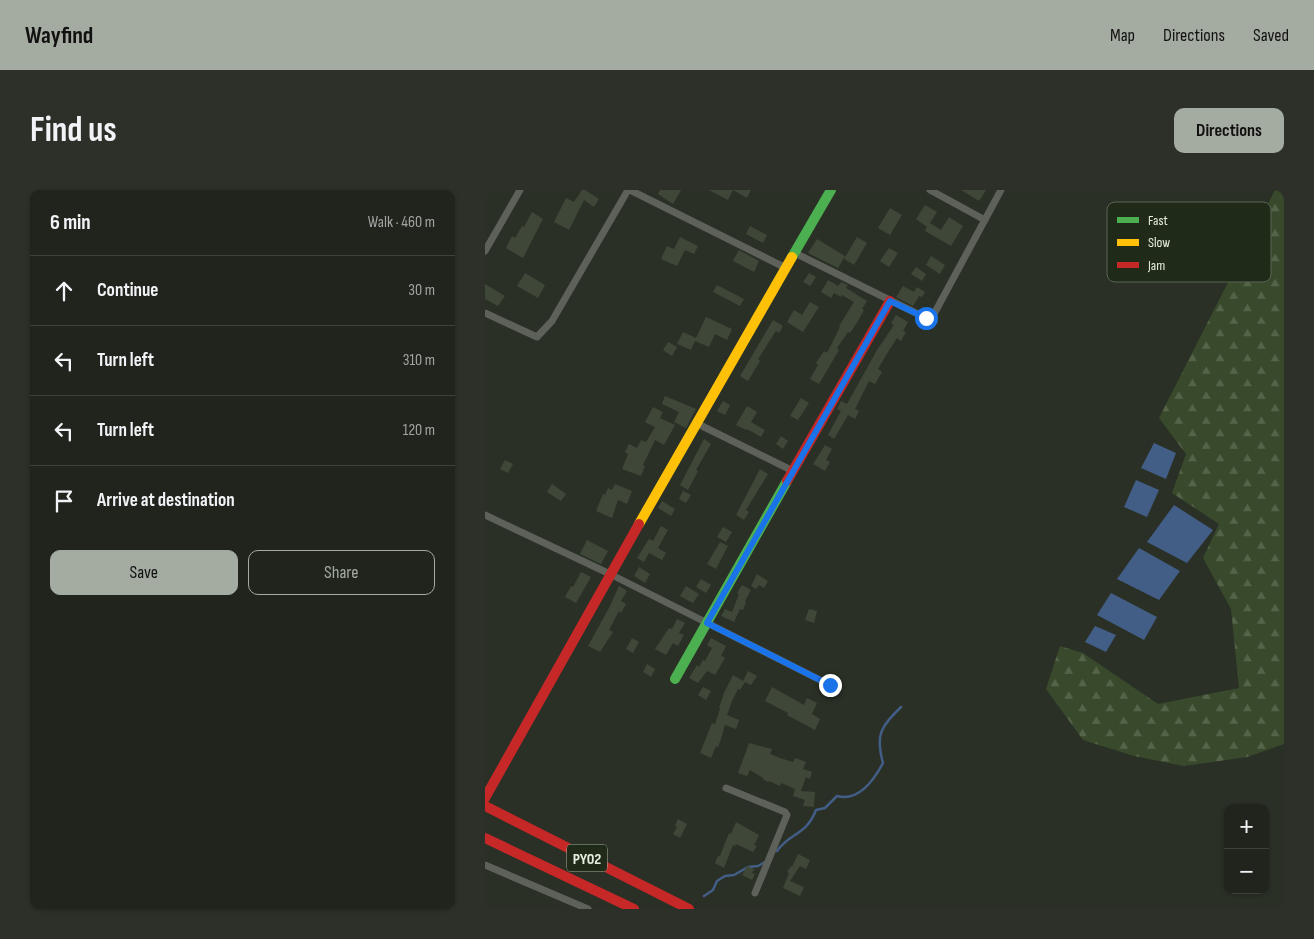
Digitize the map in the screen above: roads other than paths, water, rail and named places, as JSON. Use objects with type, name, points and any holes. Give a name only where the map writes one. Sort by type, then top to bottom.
[{"type":"main road","points":[[485,798],[610,574],[831,190]]},
{"type":"main road","points":[[675,679],[890,301]]},
{"type":"main road","name":"PY02","points":[[485,806],[689,909]]},
{"type":"main road","name":"PY02","points":[[485,838],[634,909]]},
{"type":"street","points":[[485,251],[520,190]]},
{"type":"street","points":[[485,313],[537,337],[552,322],[629,190],[787,268]]},
{"type":"street","points":[[930,190],[985,220]]},
{"type":"street","points":[[795,253],[926,318],[934,314],[1001,190]]},
{"type":"street","points":[[697,423],[793,471]]},
{"type":"street","points":[[485,515],[610,574],[830,685]]},
{"type":"street","points":[[726,788],[787,814],[755,893]]},
{"type":"street","points":[[485,865],[588,909]]},
{"type":"water","points":[[1154,443],[1176,453],[1166,479],[1141,468]]},
{"type":"water","points":[[1136,480],[1159,490],[1147,517],[1124,507]]},
{"type":"water","points":[[1174,505],[1213,530],[1187,563],[1147,542]]},
{"type":"water","points":[[1139,548],[1180,571],[1159,600],[1117,579]]},
{"type":"water","points":[[1111,593],[1157,617],[1144,640],[1097,615]]},
{"type":"water","points":[[1095,626],[1116,635],[1106,652],[1085,642]]},
{"type":"waterway","points":[[777,851],[787,840],[808,825],[816,810],[825,808],[837,796],[852,796],[865,788],[883,763],[880,738],[884,726],[901,707]]},
{"type":"waterway","points":[[704,896],[713,890],[717,881],[725,876],[734,875],[748,867],[758,866],[765,862]]}]
